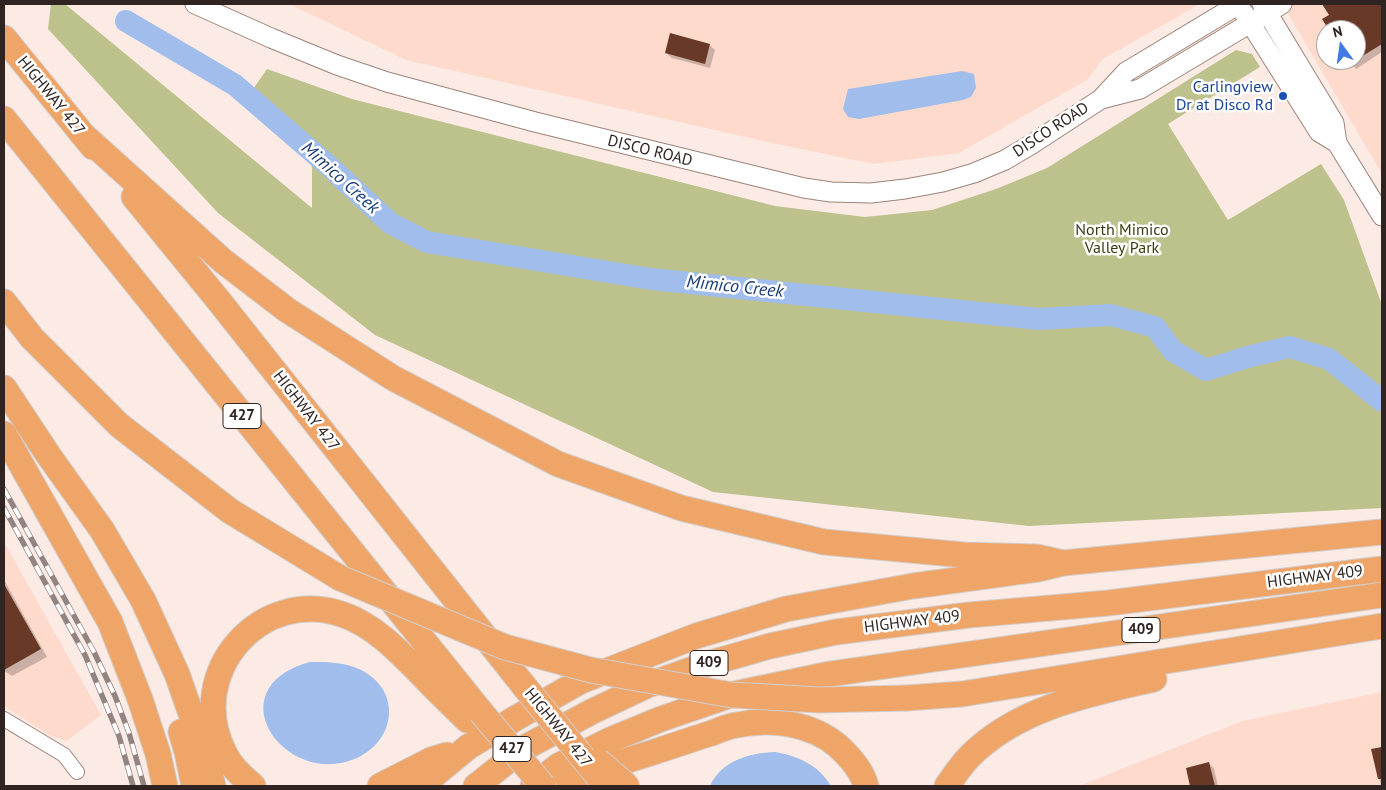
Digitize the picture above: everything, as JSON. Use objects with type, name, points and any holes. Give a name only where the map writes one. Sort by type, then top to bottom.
[{"type":"highway","name":"HIGHWAY 427","points":[[4,38],[219,300],[524,686],[606,786]]},
{"type":"highway","name":"427","points":[[4,119],[474,716],[543,786]]},
{"type":"highway","points":[[82,134],[223,261],[287,310],[393,378],[558,464],[681,508],[824,542],[964,555],[1037,557],[1063,563]]},
{"type":"highway","points":[[4,302],[32,338],[119,425],[230,511],[340,578],[505,647],[591,670],[732,695],[819,700],[907,698],[962,694],[1382,626]]},
{"type":"highway","points":[[4,388],[49,456],[102,530],[143,600],[177,674],[203,748],[213,786]]},
{"type":"highway","points":[[4,434],[110,622],[140,699],[166,786]]},
{"type":"highway","points":[[49,456],[135,606],[152,644],[187,752],[194,786]]},
{"type":"highway","points":[[421,786],[468,747],[581,681],[696,636],[786,609],[913,586],[1038,569],[1063,563],[1382,532]]},
{"type":"highway","name":"HIGHWAY 409","points":[[476,786],[524,748],[593,710],[665,679],[707,664],[770,646],[836,632],[969,615],[1108,602],[1382,569]]},
{"type":"highway","name":"HIGHWAY 409","points":[[563,776],[610,740],[734,694],[783,683],[830,674],[1382,595]]},
{"type":"highway","points":[[253,786],[232,765],[219,742],[213,718],[214,688],[221,668],[235,645],[254,628],[273,618],[293,611],[312,609],[344,614],[368,626],[396,648],[474,716],[529,786]]},
{"type":"highway","points":[[947,786],[970,756],[986,743],[1034,713],[1112,689],[1382,626]]},
{"type":"highway","points":[[548,715],[627,786]]},
{"type":"highway","points":[[533,786],[563,776],[579,779],[623,761],[736,725],[765,722],[796,725],[822,735],[844,751],[859,768],[866,786]]},
{"type":"highway","points":[[380,786],[431,760],[468,747]]},
{"type":"highway","points":[[597,786],[654,752]]},
{"type":"main road","name":"DISCO ROAD","points":[[196,4],[337,65],[387,82],[620,144],[804,188],[831,192],[871,193],[943,182],[974,173],[1005,160],[1100,99],[1126,72],[1238,4]]},
{"type":"main road","points":[[1238,4],[1319,132],[1337,143]]},
{"type":"main road","name":"DISCO ROAD","points":[[1100,99],[1140,90],[1251,23],[1270,7]]},
{"type":"main road","points":[[1270,7],[1334,123],[1337,143],[1382,216]]},
{"type":"street","points":[[4,719],[64,755],[76,772]]},
{"type":"shaded area","points":[[289,4],[1200,4],[1103,59],[1087,80],[959,153],[874,164],[776,144],[406,60]]},
{"type":"shaded area","points":[[1284,4],[1382,4],[1382,174],[1321,70],[1366,70],[1366,20],[1316,20],[1316,61]]},
{"type":"shaded area","points":[[4,542],[101,715],[67,741],[49,735],[4,706]]},
{"type":"shaded area","points":[[1382,692],[1382,786],[1079,786],[1242,721]]},
{"type":"green space","name":"North Mimico Valley Park","points":[[51,4],[65,4],[312,208],[312,167],[295,130],[251,92],[267,69],[352,99],[775,206],[865,217],[932,210],[996,189],[1047,168],[1236,50],[1252,54],[1260,67],[1168,124],[1228,220],[1321,164],[1344,200],[1382,305],[1382,508],[1029,526],[713,492],[375,335],[218,213],[48,29]],"holes":[[[419,242],[851,293],[883,299],[870,307]]]},
{"type":"water","points":[[962,71],[974,74],[976,88],[971,97],[963,100],[859,119],[848,117],[843,109],[848,89]]},
{"type":"water","points":[[310,662],[335,663],[359,669],[373,678],[382,688],[388,700],[389,714],[387,726],[381,739],[371,750],[357,758],[330,764],[306,760],[285,749],[270,732],[264,712],[267,692],[282,675]]},
{"type":"water","points":[[775,752],[800,759],[814,767],[831,786],[710,786],[721,770],[737,760],[755,754]]},
{"type":"building","points":[[1322,4],[1382,4],[1382,44],[1366,54],[1366,20],[1323,20],[1329,15]]},
{"type":"building","points":[[670,33],[710,44],[705,64],[665,53]]},
{"type":"building","points":[[4,584],[41,649],[4,670]]},
{"type":"building","points":[[1382,747],[1382,779],[1378,779],[1371,749]]},
{"type":"building","points":[[1209,762],[1215,786],[1190,786],[1186,768]]},
{"type":"waterway","name":"Mimico Creek","points":[[126,21],[235,85],[330,167],[390,223],[427,242],[651,279],[1039,319],[1111,315],[1155,327],[1173,351],[1206,370],[1251,356],[1290,347],[1329,359],[1382,401]]},
{"type":"railway","points":[[4,489],[94,652],[115,696],[129,733],[144,786]]},
{"type":"railway","points":[[4,508],[85,655],[119,736],[133,786]]},
{"type":"place","name":"Carlingview Dr at Disco Rd","points":[[1283,96]]}]
